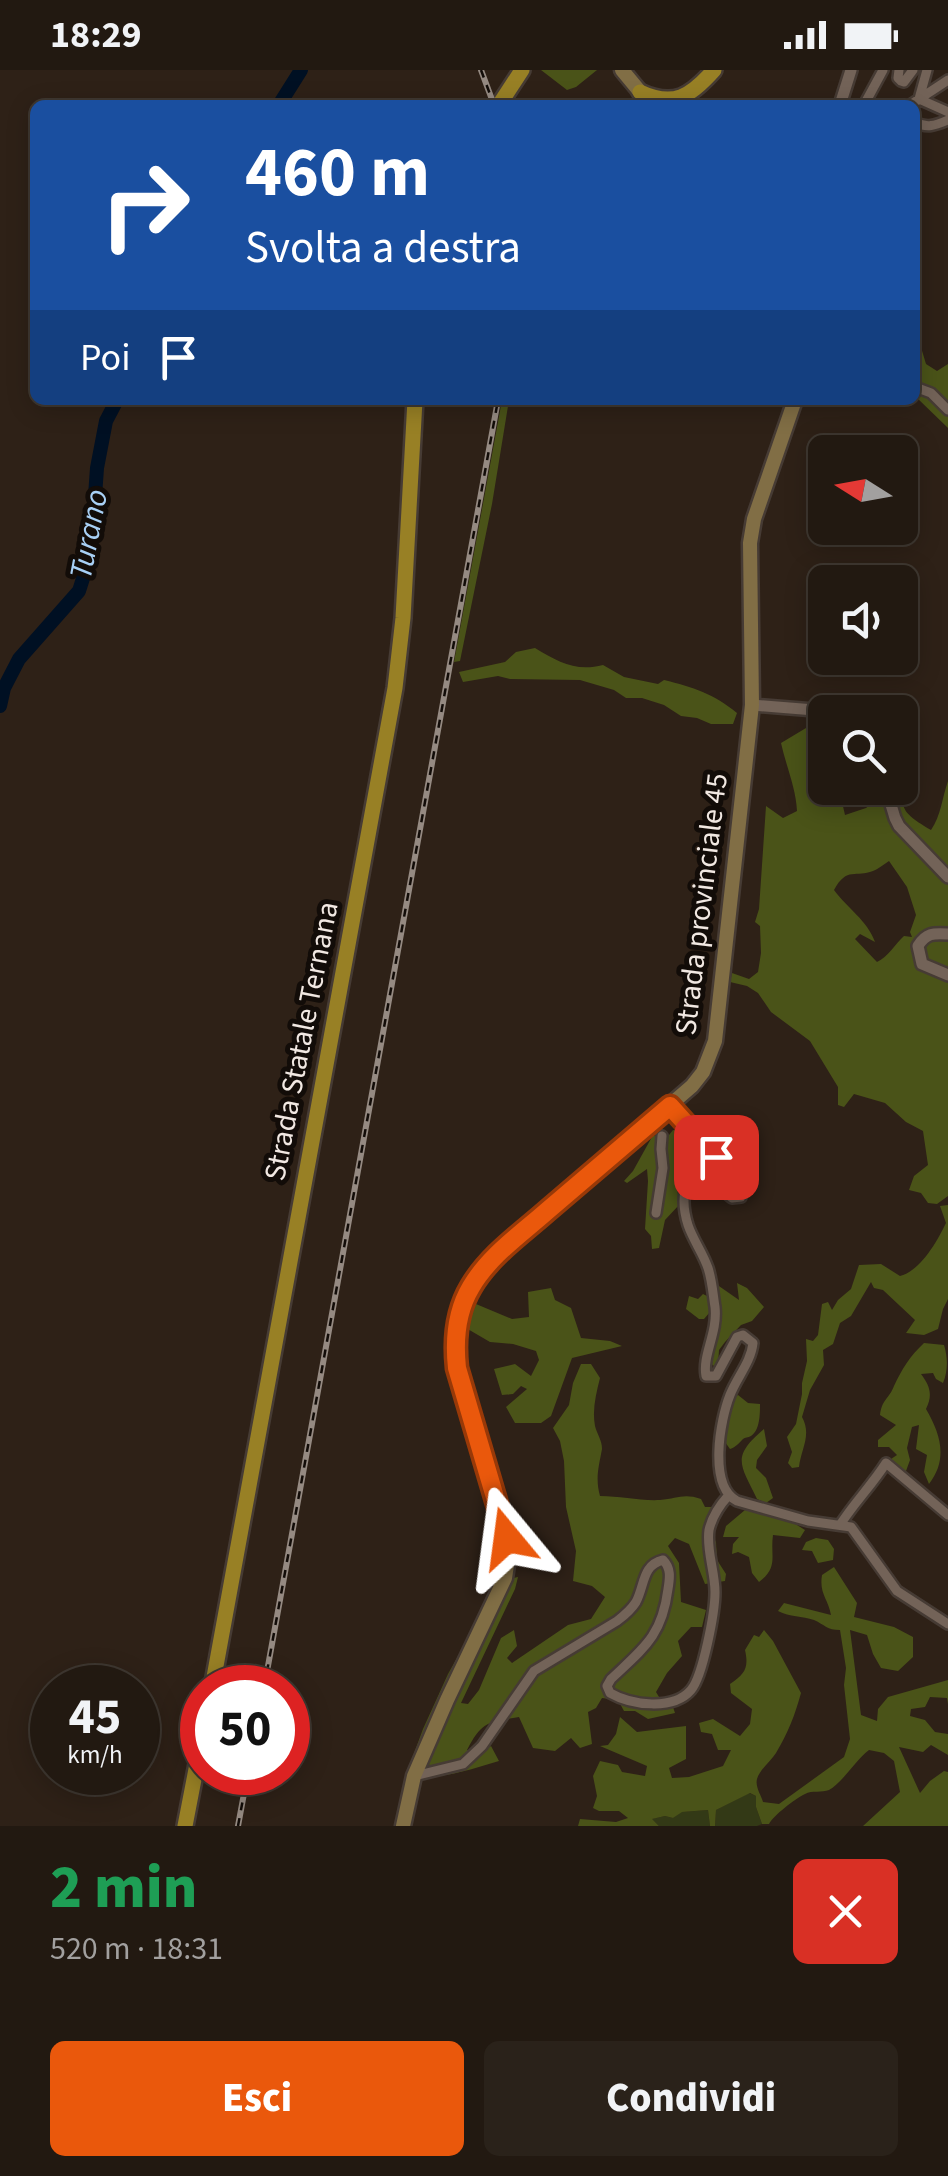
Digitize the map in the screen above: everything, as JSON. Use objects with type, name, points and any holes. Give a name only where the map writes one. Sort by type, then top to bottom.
[{"type":"highway","points":[[502,100],[522,70]]},
{"type":"highway","points":[[680,100],[714,70]]},
{"type":"highway","name":"Strada Statale Ternana","points":[[216,1665],[396,680],[415,405]]},
{"type":"highway","points":[[185,1826],[191,1795]]},
{"type":"main road","points":[[622,70],[646,99]]},
{"type":"main road","name":"Strada provinciale 45","points":[[403,1826],[414,1776],[498,1595],[508,1564],[507,1538],[457,1368],[454,1343],[464,1300],[500,1252],[692,1086],[715,1041],[752,706],[750,543],[754,519],[793,405]]},
{"type":"street","points":[[842,100],[851,70]]},
{"type":"street","points":[[867,100],[883,70]]},
{"type":"street","points":[[899,70],[901,82],[913,70]]},
{"type":"street","points":[[916,100],[927,70]]},
{"type":"street","points":[[918,100],[948,80]]},
{"type":"street","points":[[920,104],[948,112]]},
{"type":"street","points":[[920,125],[934,126],[948,120]]},
{"type":"street","points":[[920,388],[948,410]]},
{"type":"street","points":[[752,706],[808,710]]},
{"type":"street","points":[[891,805],[900,826],[948,876]]},
{"type":"street","points":[[948,934],[926,935],[918,946],[922,964],[948,975]]},
{"type":"street","points":[[670,1106],[736,1178],[743,1191],[741,1197],[732,1198],[713,1183],[695,1178],[686,1185],[684,1195],[689,1227],[708,1268],[714,1301],[716,1321],[705,1364],[706,1376],[716,1376],[736,1338],[743,1336],[753,1343],[751,1356],[731,1393],[721,1435],[721,1477],[728,1496]]},
{"type":"street","points":[[656,1212],[663,1168],[662,1136]]},
{"type":"street","points":[[840,1525],[886,1463],[948,1515]]},
{"type":"street","points":[[728,1496],[808,1521],[851,1527],[897,1590],[948,1624]]},
{"type":"street","points":[[414,1776],[453,1768],[471,1758],[528,1676],[618,1621],[639,1595],[647,1570],[657,1560],[668,1564],[670,1574],[662,1621],[654,1636],[607,1686],[610,1694],[633,1704],[673,1700],[690,1690],[699,1675],[714,1610],[710,1524],[728,1496]]},
{"type":"green space","points":[[541,70],[597,70],[567,90]]},
{"type":"green space","points":[[920,344],[926,364],[937,371],[948,364],[948,428],[920,401]]},
{"type":"green space","points":[[501,405],[508,405],[460,661],[454,662]]},
{"type":"green space","points":[[535,648],[568,664],[603,665],[624,677],[684,685],[737,713],[733,724],[711,724],[681,716],[664,705],[626,698],[614,690],[580,680],[498,676],[463,682],[459,672],[505,662],[516,652]]},
{"type":"green space","points":[[808,727],[808,805],[843,805],[845,815],[870,805],[904,805],[911,816],[931,830],[948,781],[948,1196],[937,1204],[928,1203],[921,1193],[909,1190],[914,1176],[928,1165],[923,1131],[885,1103],[854,1094],[844,1107],[838,1105],[838,1087],[810,1041],[771,1012],[758,993],[730,982],[732,973],[749,979],[758,972],[760,926],[755,922],[766,806],[783,818],[797,811],[781,743]],"holes":[[[889,861],[907,887],[916,915],[912,937],[904,936],[877,962],[855,939],[860,934],[875,942],[872,934],[834,890],[848,875],[873,871]]]},
{"type":"green space","points":[[673,1130],[683,1131],[700,1150],[706,1168],[697,1169],[681,1146],[674,1169],[679,1205],[665,1220],[659,1248],[652,1249],[651,1236],[645,1229],[647,1169],[627,1183],[624,1181],[653,1135],[665,1140]]},
{"type":"green space","points":[[948,1205],[948,1299],[938,1329],[924,1335],[906,1333],[915,1320],[871,1282],[851,1316],[840,1323],[833,1344],[823,1350],[824,1365],[810,1390],[802,1417],[806,1436],[799,1467],[792,1468],[788,1463],[792,1452],[787,1437],[796,1424],[802,1394],[806,1339],[813,1341],[818,1335],[822,1304],[828,1302],[832,1310],[851,1289],[859,1265],[881,1264],[900,1276],[914,1268],[942,1231],[946,1223],[940,1206]]},
{"type":"green space","points":[[737,1283],[764,1307],[725,1342],[719,1350],[718,1365],[714,1366],[710,1363],[720,1322],[716,1284],[739,1300]]},
{"type":"green space","points":[[551,1288],[555,1300],[571,1308],[581,1338],[622,1346],[572,1358],[551,1416],[541,1423],[515,1423],[506,1407],[527,1389],[521,1386],[513,1394],[502,1395],[494,1369],[515,1364],[531,1376],[539,1360],[536,1351],[490,1342],[466,1328],[476,1304],[512,1319],[529,1317],[528,1292]]},
{"type":"green space","points":[[703,1294],[709,1297],[710,1312],[699,1319],[686,1309],[689,1296],[698,1299]]},
{"type":"green space","points":[[924,1343],[944,1345],[947,1360],[943,1383],[933,1373],[921,1374],[930,1391],[926,1409],[940,1447],[939,1465],[929,1484],[924,1472],[927,1455],[916,1449],[919,1425],[912,1427],[906,1471],[887,1471],[897,1455],[889,1447],[878,1447],[878,1440],[896,1425],[880,1415],[882,1406],[907,1363]]},
{"type":"green space","points":[[581,1364],[591,1364],[600,1378],[594,1414],[602,1446],[600,1496],[652,1500],[689,1496],[701,1499],[705,1507],[713,1507],[705,1523],[716,1542],[717,1560],[726,1574],[725,1581],[705,1584],[689,1544],[675,1538],[668,1546],[679,1563],[681,1602],[706,1610],[702,1627],[691,1627],[678,1641],[682,1656],[656,1692],[664,1705],[672,1704],[675,1713],[648,1719],[635,1711],[624,1711],[618,1700],[602,1698],[588,1712],[592,1744],[580,1748],[571,1738],[555,1751],[533,1748],[519,1717],[500,1720],[482,1728],[467,1750],[477,1755],[491,1746],[499,1761],[442,1776],[406,1775],[448,1674],[500,1581],[518,1577],[461,1703],[468,1704],[479,1690],[501,1638],[514,1630],[517,1646],[507,1658],[512,1663],[568,1625],[591,1619],[605,1597],[592,1586],[573,1581],[576,1551],[566,1507],[564,1461],[553,1428],[569,1405]]},
{"type":"green space","points":[[738,1395],[748,1403],[760,1404],[759,1422],[750,1437],[730,1449],[725,1442],[732,1398]]},
{"type":"green space","points":[[764,1429],[767,1446],[756,1468],[766,1478],[773,1498],[766,1503],[757,1499],[742,1461],[747,1447]]},
{"type":"green space","points":[[745,1510],[789,1520],[805,1530],[800,1538],[773,1535],[771,1566],[759,1582],[752,1573],[749,1557],[738,1552],[732,1554],[739,1537],[723,1537],[726,1526]]},
{"type":"green space","points":[[816,1538],[828,1540],[834,1549],[833,1560],[818,1563],[812,1551],[802,1550],[806,1542]]},
{"type":"green space","points":[[834,1567],[857,1603],[854,1617],[894,1627],[913,1637],[913,1657],[898,1671],[881,1668],[867,1635],[850,1630],[861,1715],[877,1721],[878,1709],[888,1697],[948,1680],[948,1704],[947,1698],[930,1697],[925,1707],[911,1709],[910,1716],[925,1720],[935,1732],[948,1734],[948,1755],[931,1745],[923,1752],[899,1747],[920,1793],[930,1781],[948,1772],[948,1826],[863,1826],[900,1792],[894,1761],[884,1753],[869,1750],[834,1786],[801,1796],[769,1824],[762,1824],[756,1796],[750,1793],[716,1810],[715,1826],[710,1826],[708,1810],[652,1819],[659,1826],[578,1826],[580,1819],[616,1822],[628,1818],[619,1811],[593,1808],[597,1796],[593,1776],[600,1761],[618,1765],[622,1772],[645,1776],[647,1766],[600,1746],[608,1745],[616,1734],[620,1717],[637,1732],[686,1726],[686,1759],[669,1768],[672,1778],[723,1766],[731,1750],[718,1750],[712,1734],[701,1732],[699,1723],[713,1719],[740,1736],[750,1724],[752,1709],[731,1693],[730,1684],[745,1670],[745,1650],[754,1635],[759,1637],[764,1630],[801,1693],[784,1738],[757,1779],[763,1802],[779,1804],[844,1757],[850,1739],[840,1630],[778,1611],[784,1603],[831,1615],[821,1581],[822,1575]]},
{"type":"green space","points":[[749,1793],[756,1796],[762,1824],[715,1826],[716,1810]]},
{"type":"green space","points":[[708,1810],[710,1826],[659,1826],[651,1819],[673,1818],[681,1812]]},
{"type":"waterway","name":"Turano","points":[[282,100],[301,70]]},
{"type":"waterway","name":"Turano","points":[[0,706],[4,688],[19,659],[79,591],[91,553],[97,468],[106,421],[114,405]]},
{"type":"railway","points":[[481,70],[492,100]]},
{"type":"railway","points":[[268,1665],[497,405]]},
{"type":"railway","points":[[238,1826],[244,1795]]},
{"type":"route","points":[[507,1538],[457,1368],[454,1343],[464,1300],[473,1283],[500,1252],[670,1106],[716,1157]]}]
